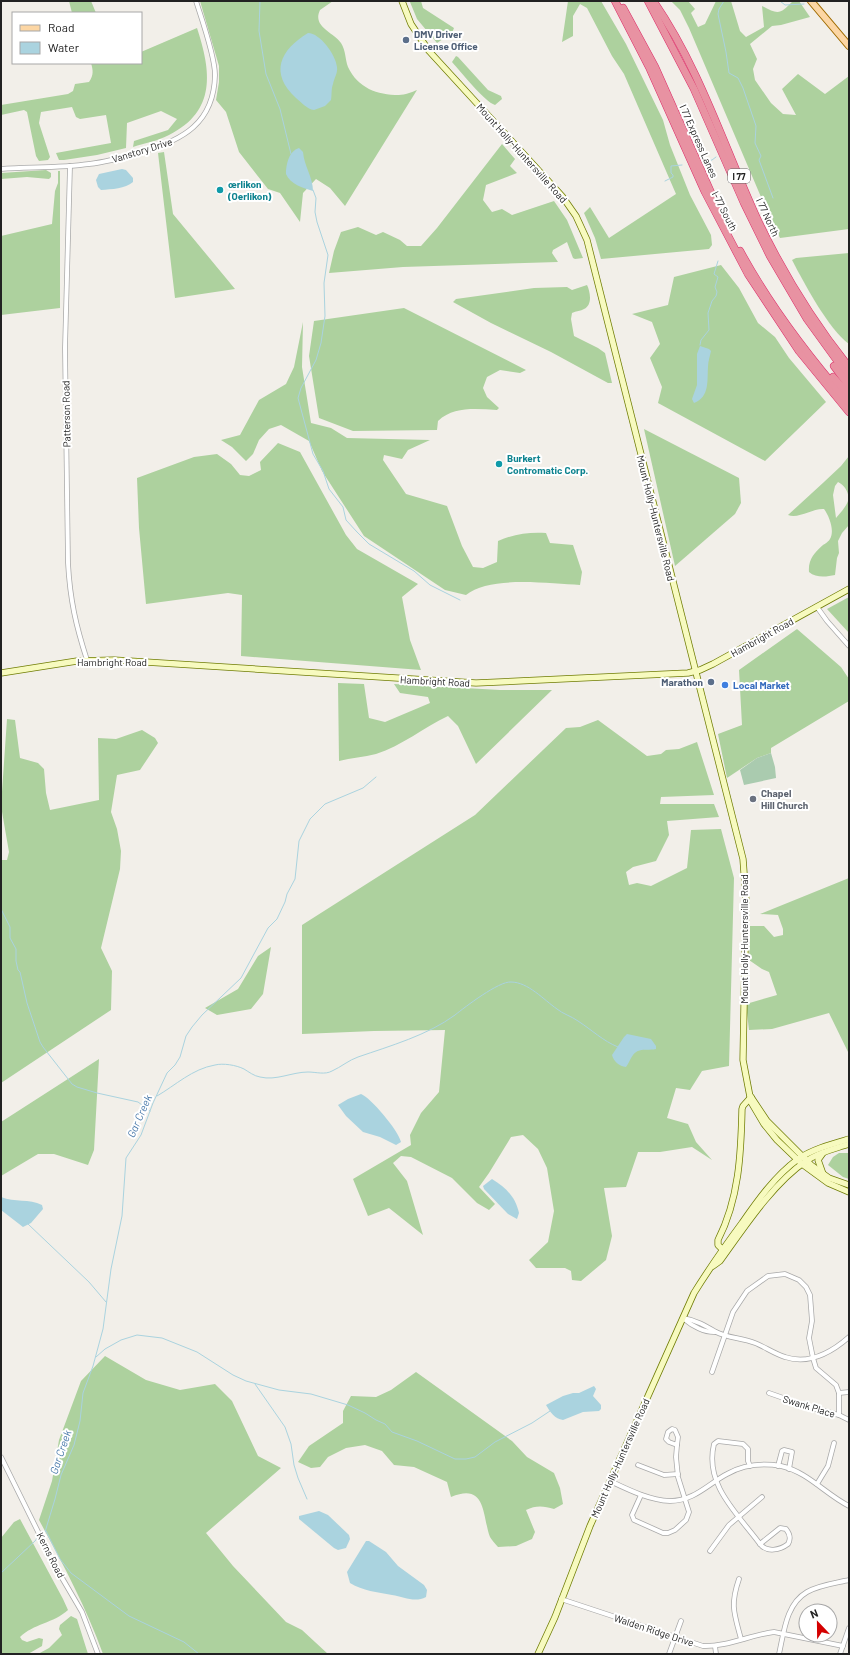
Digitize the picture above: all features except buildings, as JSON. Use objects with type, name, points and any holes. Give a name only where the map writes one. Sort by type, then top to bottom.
[{"type":"highway","name":"I-77 South","points":[[615,1],[655,81],[704,192],[744,269],[788,336],[849,412]]},
{"type":"highway","name":"I 77 Express Lanes","points":[[619,1],[650,56],[709,190],[731,234],[758,282],[793,333],[849,404]]},
{"type":"highway","name":"I 77 Express Lanes","points":[[648,1],[694,89],[761,239],[781,277],[807,319],[849,377]]},
{"type":"highway","name":"I 77 North","points":[[653,1],[672,32],[700,86],[774,254],[812,316],[849,367]]},
{"type":"highway","points":[[807,319],[830,359],[849,386]]},
{"type":"highway","points":[[793,333],[849,395]]},
{"type":"main road","name":"Mount Holly-Huntersville Road","points":[[402,1],[411,24],[429,51],[558,191],[573,211],[582,227],[591,254],[739,844],[744,872],[746,900],[743,1060],[745,1078],[751,1097],[767,1120],[802,1160]]},
{"type":"main road","points":[[811,1],[849,46]]},
{"type":"main road","name":"Hambright Road","points":[[1,673],[87,660],[137,661],[476,684],[695,672],[713,664],[849,589]]},
{"type":"main road","points":[[722,1249],[718,1244],[718,1240],[729,1213],[738,1182],[742,1109],[751,1097]]},
{"type":"main road","points":[[802,1160],[822,1147],[849,1139]]},
{"type":"main road","points":[[802,1160],[849,1144]]},
{"type":"main road","points":[[823,1174],[818,1160],[829,1150]]},
{"type":"main road","name":"Mount Holly-Huntersville Road","points":[[538,1654],[590,1526],[694,1293],[722,1249],[764,1192],[783,1172],[802,1160]]},
{"type":"main road","name":"Mount Holly-Huntersville Road","points":[[711,1267],[720,1261],[762,1203],[802,1160]]},
{"type":"main road","points":[[802,1160],[837,1182],[849,1185]]},
{"type":"main road","points":[[802,1160],[828,1183],[849,1192]]},
{"type":"street","name":"Vanstory Drive","points":[[1,169],[88,165],[113,160],[167,144],[185,134],[201,118],[206,109],[213,91],[215,71],[196,1]]},
{"type":"street","name":"Patterson Road","points":[[70,166],[65,348],[68,563],[73,610],[87,660]]},
{"type":"street","points":[[817,606],[827,621],[849,646]]},
{"type":"street","points":[[712,1372],[726,1336],[733,1312],[747,1291],[768,1276],[784,1274],[799,1280],[806,1287],[810,1295],[812,1322],[809,1338],[813,1358],[816,1368],[836,1385],[839,1393],[838,1415]]},
{"type":"street","points":[[683,1318],[692,1319],[726,1336],[754,1343],[785,1358],[798,1360],[813,1358],[828,1353],[849,1337]]},
{"type":"street","points":[[839,1393],[849,1392]]},
{"type":"street","name":"Swank Place","points":[[769,1393],[809,1408],[838,1415],[849,1420]]},
{"type":"street","points":[[750,1466],[748,1461],[748,1449],[745,1445],[716,1442],[713,1446],[716,1482],[727,1502],[760,1544],[768,1550],[783,1548],[790,1542],[789,1534],[786,1529],[780,1528],[760,1544]]},
{"type":"street","points":[[818,1484],[828,1466],[834,1443]]},
{"type":"street","points":[[641,1495],[632,1514],[634,1520],[665,1533],[675,1530],[686,1520],[689,1512],[678,1474],[676,1457],[677,1445]]},
{"type":"street","points":[[778,1466],[782,1451],[792,1452],[789,1469]]},
{"type":"street","name":"Kerns Road","points":[[1,1457],[55,1566],[82,1612],[98,1654]]},
{"type":"street","points":[[638,1465],[664,1475],[678,1474]]},
{"type":"street","points":[[610,1481],[641,1495],[662,1500],[685,1499],[701,1492],[733,1471],[750,1466],[778,1466],[803,1474],[849,1506]]},
{"type":"street","points":[[710,1551],[729,1525],[762,1497]]},
{"type":"street","points":[[739,1579],[734,1592],[733,1604],[741,1639]]},
{"type":"street","points":[[779,1654],[790,1609],[798,1599],[812,1590],[849,1580]]},
{"type":"street","name":"Walden Ridge Drive","points":[[561,1599],[703,1646],[716,1646],[770,1632],[842,1646]]},
{"type":"street","points":[[669,1654],[681,1621]]},
{"type":"street","points":[[840,1654],[849,1628]]},
{"type":"street","points":[[716,1646],[716,1654]]},
{"type":"green space","points":[[69,1],[91,1],[96,12],[72,12]]},
{"type":"green space","points":[[200,1],[333,1],[320,10],[318,16],[319,21],[324,29],[341,43],[348,67],[357,80],[369,89],[383,94],[401,95],[417,90],[345,206],[330,188],[316,179],[303,193],[300,222],[280,193],[268,189],[239,152],[226,112],[216,100],[219,82],[219,66]]},
{"type":"green space","points":[[421,1],[423,8],[454,28],[452,33],[437,43],[417,19],[410,2]]},
{"type":"green space","points":[[568,1],[601,1],[626,44],[663,120],[670,145],[690,195],[711,235],[712,245],[709,249],[601,259],[595,238],[584,213],[590,207],[609,238],[676,194],[624,74],[612,56],[587,8],[580,4],[573,16],[573,36],[562,42]]},
{"type":"green space","points":[[671,1],[688,1],[695,9],[691,13],[698,27],[705,24],[716,1],[731,1],[740,31],[746,37],[764,27],[762,6],[772,11],[779,12],[785,9],[793,1],[799,1],[810,17],[772,26],[750,44],[757,59],[753,69],[755,80],[771,103],[783,114],[796,115],[782,89],[798,74],[825,94],[849,76],[849,229],[780,238],[689,28],[680,10]]},
{"type":"green space","points":[[197,28],[202,44],[207,74],[203,102],[196,114],[185,125],[165,137],[133,147],[134,141],[168,130],[177,119],[161,111],[127,123],[126,148],[97,155],[59,160],[56,153],[111,143],[106,115],[80,119],[76,117],[72,107],[41,112],[39,123],[50,157],[48,160],[39,161],[36,156],[27,112],[24,110],[1,115],[1,105],[68,94],[73,91],[75,84],[89,82],[93,72],[91,64],[142,64],[142,52]]},
{"type":"green space","points":[[456,56],[488,90],[501,96],[502,99],[495,105],[485,98],[452,62]]},
{"type":"green space","points":[[502,144],[515,159],[510,166],[517,173],[486,185],[483,200],[492,212],[502,209],[512,215],[554,201],[567,220],[583,258],[573,258],[567,242],[553,250],[552,253],[558,262],[403,267],[329,273],[334,251],[341,232],[358,227],[376,235],[383,232],[400,240],[407,246],[421,246],[437,228]]},
{"type":"green space","points":[[164,152],[173,214],[235,289],[175,298],[158,153]]},
{"type":"green space","points":[[46,170],[51,173],[51,177],[49,179],[27,177],[1,179],[1,173]]},
{"type":"green space","points":[[58,171],[60,171],[60,308],[1,315],[1,236],[52,224],[55,191],[58,183]]},
{"type":"green space","points":[[849,253],[849,344],[833,328],[825,317],[792,260],[796,258]]},
{"type":"green space","points":[[721,265],[739,288],[758,323],[775,337],[789,358],[826,402],[765,461],[658,403],[662,387],[650,358],[660,344],[652,322],[632,314],[668,305],[674,277]]},
{"type":"green space","points":[[587,285],[590,294],[589,304],[583,310],[572,313],[571,319],[574,336],[605,353],[612,383],[608,383],[453,302],[456,299],[534,288],[567,287],[572,290]]},
{"type":"green space","points":[[404,308],[526,370],[520,373],[500,370],[487,377],[483,388],[487,397],[499,408],[497,410],[481,409],[451,413],[438,421],[437,430],[353,431],[319,418],[309,356],[314,321]]},
{"type":"green space","points":[[303,322],[302,367],[311,423],[331,428],[347,438],[430,440],[408,450],[402,459],[384,455],[383,460],[406,494],[447,506],[462,546],[473,567],[483,568],[497,562],[498,541],[522,534],[546,533],[550,543],[573,545],[582,572],[580,585],[537,582],[505,583],[477,589],[466,595],[445,590],[364,536],[322,471],[309,441],[281,425],[269,429],[259,440],[253,454],[246,461],[232,447],[221,440],[240,435],[259,400],[286,384],[294,367]]},
{"type":"green space","points":[[644,429],[739,478],[741,503],[735,514],[675,566]]},
{"type":"green space","points":[[278,443],[300,452],[346,535],[357,549],[418,584],[402,597],[410,640],[421,670],[241,656],[242,595],[228,593],[146,604],[139,528],[137,478],[194,457],[217,454],[231,464],[240,475],[249,476],[261,470],[260,462]]},
{"type":"green space","points":[[849,456],[849,525],[842,533],[838,541],[839,553],[835,575],[825,577],[818,576],[809,572],[809,568],[814,554],[830,539],[832,527],[828,515],[824,509],[820,509],[797,516],[788,515],[841,466]],"holes":[[[838,482],[843,485],[846,490],[848,501],[836,518],[833,495],[835,486]]]},
{"type":"green space","points":[[849,597],[849,633],[827,609]]},
{"type":"green space","points":[[797,629],[841,667],[849,679],[849,701],[771,748],[771,753],[757,758],[727,778],[718,734],[742,725],[739,670]]},
{"type":"green space","points":[[338,683],[364,684],[369,718],[385,722],[430,703],[428,697],[400,693],[394,684],[500,690],[552,690],[476,764],[458,726],[448,716],[386,751],[339,761]]},
{"type":"green space","points":[[7,719],[15,720],[20,758],[38,763],[44,769],[46,793],[50,810],[99,800],[98,738],[116,739],[142,730],[155,738],[158,743],[140,770],[117,775],[111,812],[117,829],[121,851],[120,869],[101,948],[112,971],[111,1010],[1,1083],[1,860],[7,860],[9,852],[1,806]]},
{"type":"green space","points":[[598,720],[647,756],[661,754],[666,750],[679,749],[697,742],[714,795],[661,797],[660,804],[714,804],[719,817],[667,821],[669,835],[656,861],[633,867],[626,872],[629,885],[637,883],[651,886],[687,868],[691,830],[721,829],[734,878],[729,1066],[702,1071],[690,1090],[676,1088],[667,1118],[688,1124],[696,1142],[712,1160],[692,1147],[660,1152],[638,1152],[626,1187],[604,1188],[612,1236],[606,1260],[581,1281],[572,1280],[571,1271],[565,1268],[536,1268],[529,1260],[548,1242],[554,1211],[547,1168],[538,1149],[523,1135],[511,1137],[479,1187],[495,1204],[489,1210],[477,1203],[452,1178],[411,1157],[401,1156],[393,1163],[407,1181],[423,1235],[389,1208],[368,1216],[353,1179],[411,1145],[410,1135],[421,1113],[439,1092],[445,1030],[302,1034],[302,925],[475,815],[566,728],[580,727]]},
{"type":"green space","points":[[771,753],[776,778],[744,785],[740,770],[757,758]]},
{"type":"green space","points":[[849,878],[849,1054],[829,1013],[772,1029],[749,1030],[746,1004],[777,995],[769,972],[749,960],[750,926],[764,926],[774,937],[783,935],[783,929],[778,915],[760,914]]},
{"type":"green space","points":[[271,947],[263,994],[251,1009],[217,1015],[205,1008],[238,989],[258,956]]},
{"type":"green space","points":[[99,1059],[94,1150],[88,1165],[54,1154],[38,1154],[1,1176],[1,1122]]},
{"type":"green space","points":[[839,1153],[849,1153],[849,1179],[843,1177],[828,1165],[833,1157]]},
{"type":"green space","points":[[105,1356],[146,1380],[180,1390],[215,1384],[232,1401],[258,1456],[281,1468],[206,1533],[233,1566],[286,1622],[302,1630],[328,1654],[103,1654],[82,1603],[39,1520],[52,1481],[59,1440],[81,1381]]},
{"type":"green space","points":[[416,1372],[512,1441],[527,1457],[554,1473],[560,1488],[563,1504],[554,1509],[540,1506],[526,1510],[535,1532],[532,1539],[516,1546],[498,1547],[490,1537],[484,1511],[477,1498],[471,1494],[451,1497],[447,1482],[414,1467],[394,1465],[382,1451],[365,1445],[346,1448],[328,1457],[320,1467],[311,1468],[298,1462],[309,1446],[343,1423],[343,1411],[351,1396],[376,1397],[391,1390]]},
{"type":"green space","points":[[20,1519],[68,1610],[56,1618],[31,1629],[20,1637],[22,1640],[27,1642],[39,1638],[43,1639],[42,1646],[28,1654],[1,1654],[1,1538],[14,1522]]},
{"type":"green space","points":[[71,1616],[77,1619],[88,1654],[38,1654],[49,1648],[62,1635],[59,1629],[60,1625]]},
{"type":"water","points":[[308,33],[313,34],[327,46],[334,57],[337,67],[331,100],[325,106],[314,110],[305,106],[288,89],[283,80],[281,71],[281,62],[285,54],[298,40]]},
{"type":"water","points":[[299,148],[303,152],[312,181],[313,191],[294,183],[286,174],[290,155]]},
{"type":"water","points":[[122,169],[126,170],[133,178],[133,182],[126,186],[114,189],[101,190],[98,187],[96,180],[99,174]]},
{"type":"water","points":[[700,346],[711,351],[708,363],[707,388],[703,397],[694,403],[692,399],[697,385],[697,354]]},
{"type":"water","points":[[627,1034],[651,1039],[656,1046],[656,1049],[638,1051],[633,1055],[626,1067],[617,1063],[612,1055]]},
{"type":"water","points":[[361,1094],[371,1101],[384,1115],[395,1130],[401,1142],[396,1145],[380,1137],[363,1132],[346,1116],[338,1105]]},
{"type":"water","points":[[492,1179],[506,1189],[512,1197],[519,1213],[517,1219],[508,1214],[484,1189],[483,1186]]},
{"type":"water","points":[[1,1197],[11,1200],[37,1203],[42,1205],[43,1209],[31,1223],[23,1227],[1,1210]]},
{"type":"water","points":[[594,1386],[596,1389],[593,1396],[601,1405],[601,1409],[599,1411],[583,1412],[563,1420],[555,1417],[546,1405],[563,1396],[579,1393]]},
{"type":"water","points":[[319,1511],[328,1515],[349,1535],[350,1539],[346,1548],[338,1550],[334,1548],[299,1519],[299,1516]]},
{"type":"water","points":[[366,1541],[369,1541],[386,1552],[398,1566],[424,1585],[427,1590],[426,1597],[418,1600],[409,1599],[365,1590],[350,1583],[347,1572]]},
{"type":"waterway","points":[[260,1],[259,31],[266,74],[280,109],[291,154]]},
{"type":"waterway","points":[[724,1],[718,14],[729,73],[738,78],[743,88],[756,126],[755,143],[761,156],[759,160],[773,198]]},
{"type":"waterway","points":[[780,1],[785,5],[804,4]]},
{"type":"waterway","points":[[706,161],[712,160],[716,157]]},
{"type":"waterway","points":[[665,181],[673,177],[671,173],[671,166],[682,165]]},
{"type":"waterway","points":[[313,190],[316,198],[315,212],[317,222],[328,255],[324,283],[325,316],[321,343],[316,360],[301,388],[298,398],[313,454],[323,471],[329,489],[343,507],[346,520],[369,544],[414,571],[430,585],[460,600]]},
{"type":"waterway","points":[[700,345],[701,340],[709,330],[708,313],[717,292],[715,287],[718,277],[714,274],[718,261]]},
{"type":"waterway","name":"Gar Creek","points":[[45,1532],[61,1475],[74,1445],[80,1421],[83,1393],[93,1366],[103,1329],[111,1269],[122,1216],[126,1158],[141,1135],[153,1103],[167,1073],[180,1057],[186,1036],[202,1015],[241,978],[268,928],[277,919],[295,879],[299,841],[310,819],[325,804],[363,788],[376,777]]},
{"type":"waterway","points":[[1,909],[10,927],[10,938],[16,949],[16,961],[27,1003],[43,1047],[72,1084],[77,1087],[138,1102],[150,1111]]},
{"type":"waterway","points":[[157,1096],[199,1070],[218,1064],[237,1066],[256,1076],[266,1078],[302,1072],[329,1072],[355,1058],[421,1034],[444,1022],[491,990],[511,982],[530,988],[559,1011],[575,1019],[602,1039],[618,1047]]},
{"type":"waterway","points":[[28,1224],[89,1282],[106,1302]]},
{"type":"waterway","points":[[96,1357],[105,1349],[121,1340],[137,1335],[162,1338],[197,1352],[233,1375],[246,1381],[279,1390],[311,1394],[348,1405],[385,1424],[392,1432],[417,1441],[455,1459],[475,1457],[495,1442],[532,1423],[550,1411]]},
{"type":"waterway","points":[[255,1384],[285,1427],[291,1444],[294,1465],[307,1499]]},
{"type":"waterway","points":[[46,1531],[60,1559],[71,1573],[129,1616],[184,1642],[199,1654]]},
{"type":"waterway","name":"Gar Creek","points":[[1,1573],[38,1537]]},
{"type":"place","name":"DMV Driver License Office","points":[[406,40]]},
{"type":"place","name":"œrlikon (Oerlikon)","points":[[220,190]]},
{"type":"place","name":"Burkert Contromatic Corp.","points":[[499,464]]},
{"type":"place","name":"Marathon","points":[[711,682]]},
{"type":"place","name":"Local Market","points":[[725,685]]},
{"type":"place","name":"Chapel Hill Church","points":[[753,799]]}]
